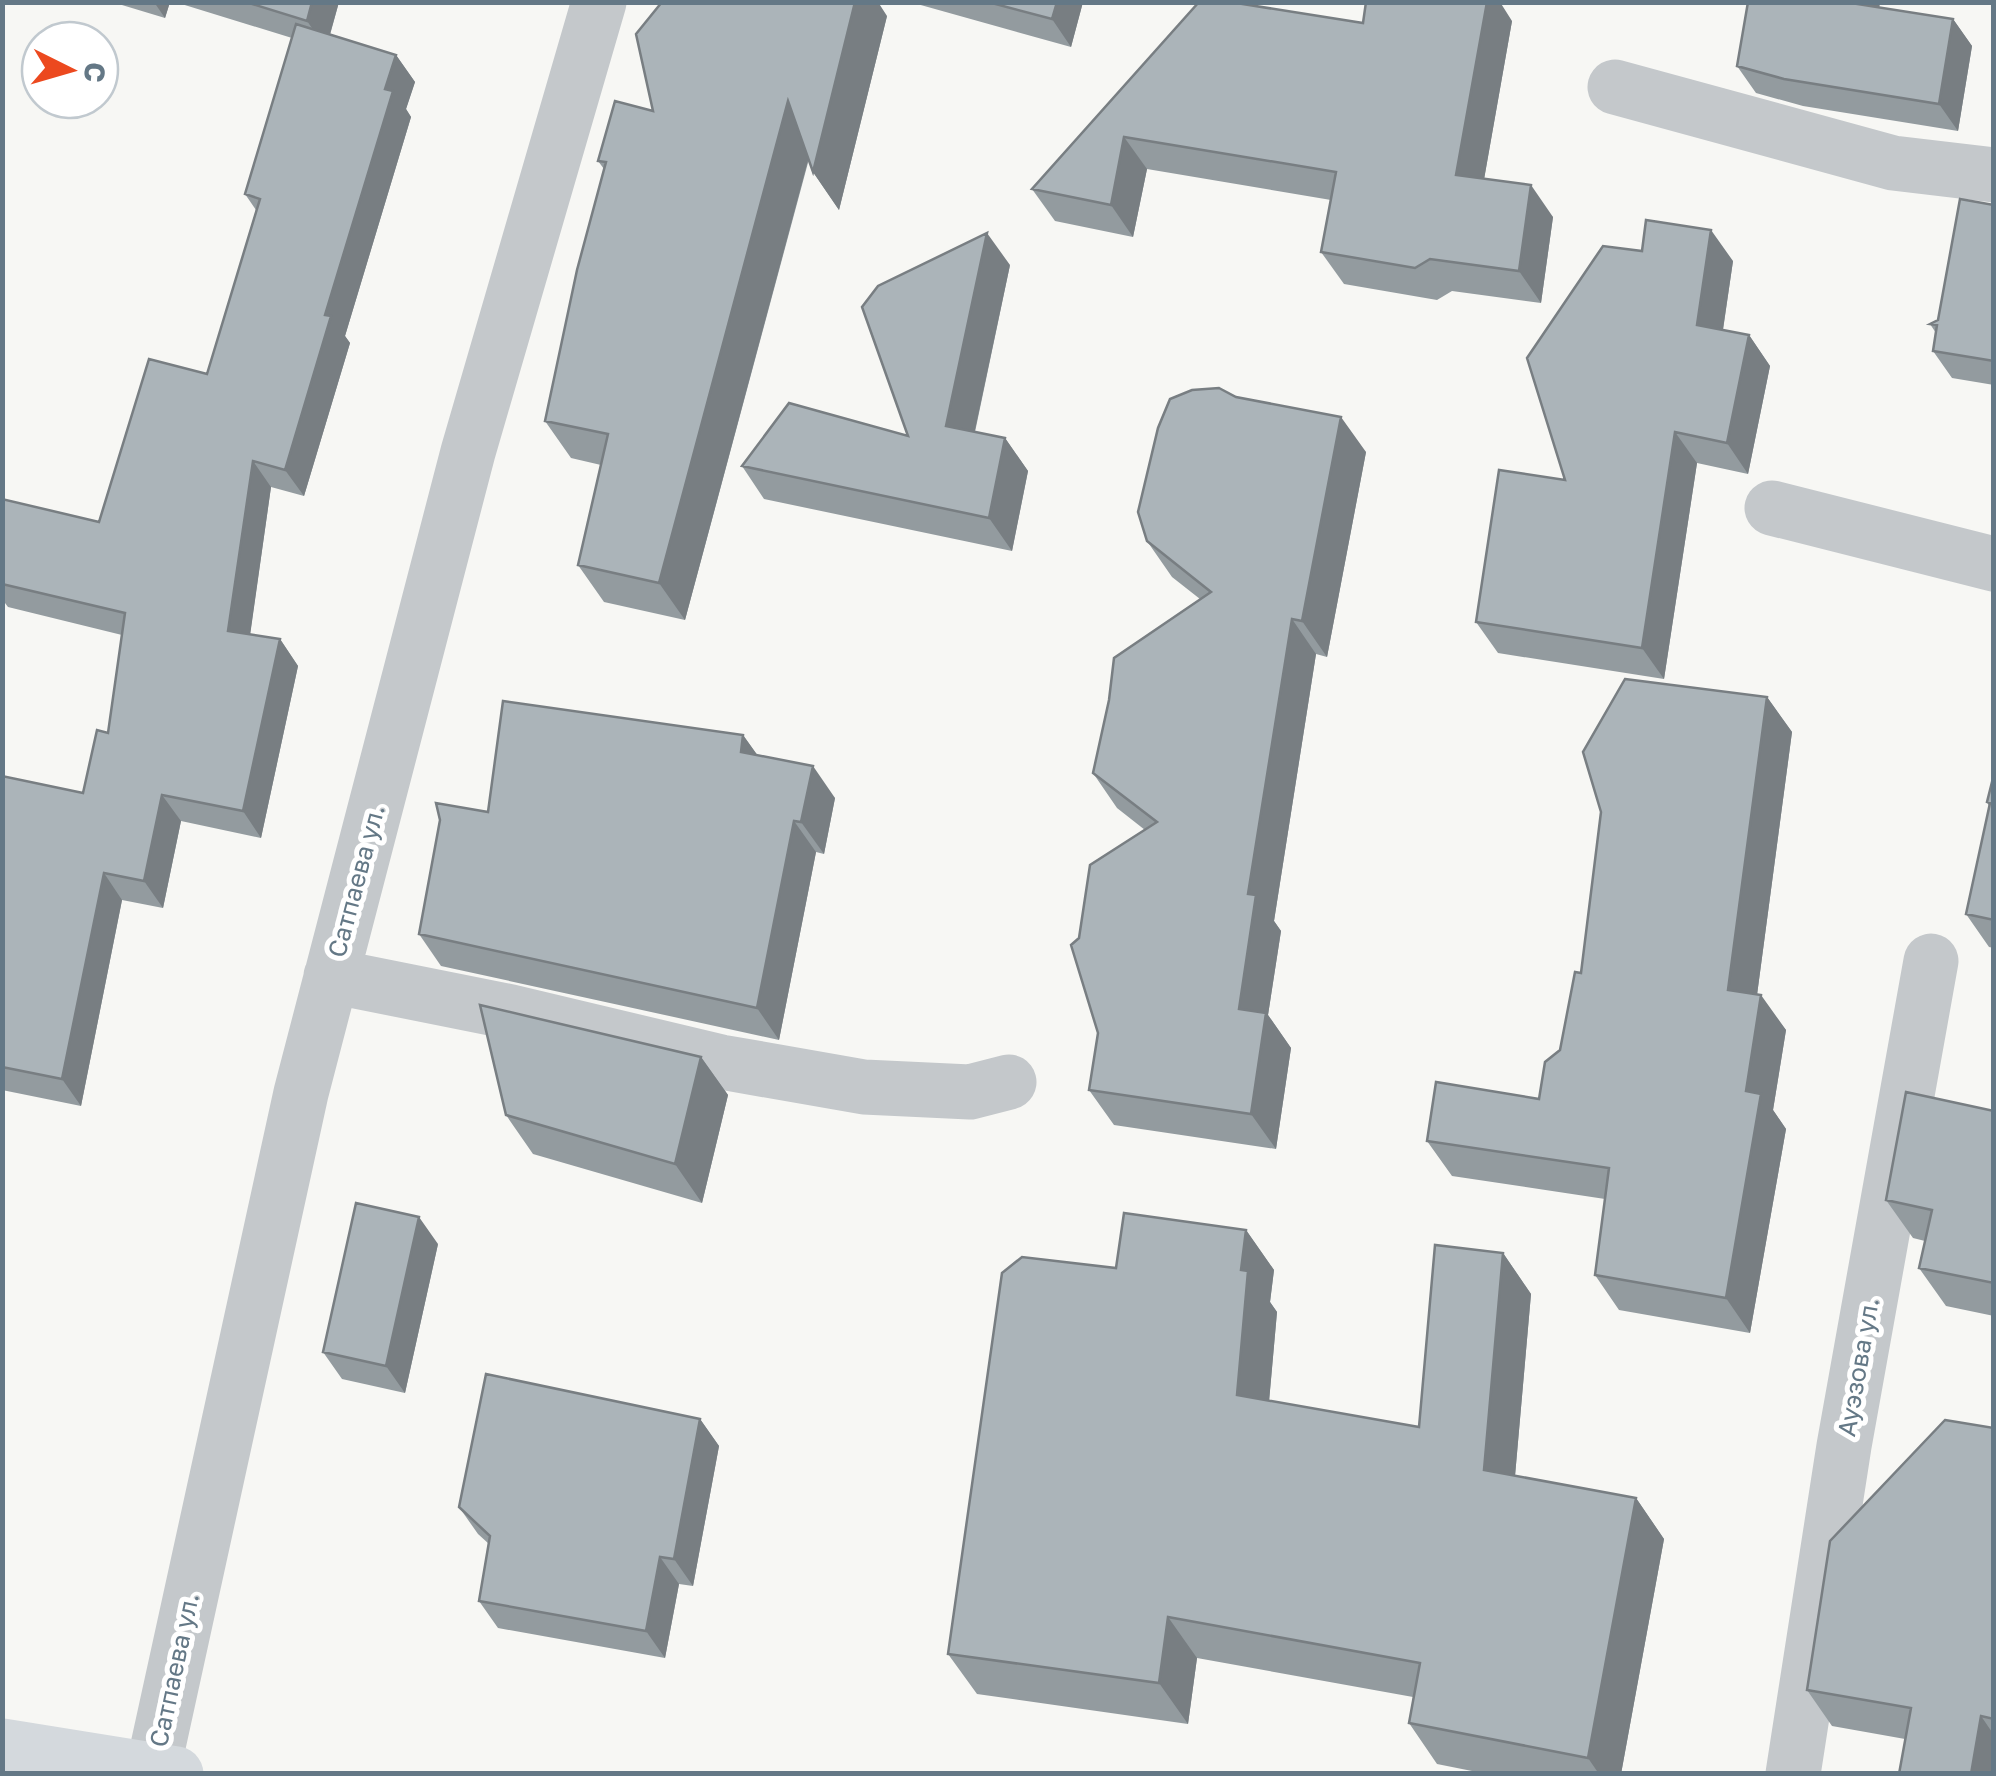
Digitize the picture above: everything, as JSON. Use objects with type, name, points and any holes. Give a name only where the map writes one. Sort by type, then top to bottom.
[{"type":"highway","points":[[2,1746],[164,1771]]},
{"type":"street","name":"Сатпаева ул.","points":[[164,1771],[233,1395],[301,1093],[468,452],[598,2]]},
{"type":"street","points":[[1616,87],[1893,163],[1994,175]]},
{"type":"street","points":[[1772,508],[1994,564]]},
{"type":"street","name":"Ауэзова ул.","points":[[1793,1774],[1844,1446],[1931,961]]},
{"type":"street","points":[[331,976],[512,1012],[721,1062],[864,1088],[970,1092],[1009,1082]]},
{"type":"building","points":[[246,2],[312,2],[307,21]]},
{"type":"building","points":[[662,2],[855,2],[813,172],[788,101],[659,583],[578,565],[608,434],[545,421],[577,270],[606,162],[598,161],[615,101],[653,111],[636,34]]},
{"type":"building","points":[[988,2],[1057,2],[1052,19]]},
{"type":"building","points":[[1199,2],[1230,2],[1363,23],[1366,2],[1487,2],[1456,175],[1531,185],[1519,271],[1430,259],[1415,268],[1321,252],[1336,172],[1124,137],[1111,205],[1032,189]]},
{"type":"building","points":[[1748,2],[1857,2],[1953,19],[1939,104],[1784,79],[1737,66]]},
{"type":"building","points":[[296,24],[396,55],[385,89],[393,91],[325,315],[331,316],[285,470],[253,461],[228,631],[280,639],[243,811],[162,795],[144,881],[104,873],[62,1079],[2,1067],[2,776],[83,793],[97,730],[108,733],[125,613],[2,584],[2,499],[99,522],[149,359],[207,374],[260,199],[245,194]]},
{"type":"building","points":[[1960,199],[1994,205],[1994,361],[1933,351],[1937,325],[1930,324],[1938,320]]},
{"type":"building","points":[[1646,220],[1711,230],[1697,325],[1749,335],[1727,443],[1675,432],[1642,648],[1476,622],[1499,470],[1565,480],[1527,358],[1603,246],[1642,251]]},
{"type":"building","points":[[987,233],[946,426],[1005,438],[989,518],[742,466],[789,403],[908,436],[862,307],[878,286]]},
{"type":"building","points":[[1219,388],[1236,397],[1341,417],[1302,621],[1292,619],[1248,894],[1256,895],[1239,1009],[1266,1013],[1251,1114],[1089,1090],[1098,1033],[1071,945],[1079,938],[1090,865],[1157,822],[1093,773],[1114,658],[1211,592],[1147,541],[1138,512],[1158,428],[1170,399],[1192,390]]},
{"type":"building","points":[[1625,679],[1767,697],[1728,990],[1761,995],[1746,1091],[1761,1094],[1726,1298],[1595,1275],[1609,1168],[1427,1141],[1436,1082],[1539,1099],[1545,1062],[1560,1050],[1575,972],[1581,973],[1601,812],[1583,752]]},
{"type":"building","points":[[503,701],[743,735],[741,752],[813,766],[801,822],[794,821],[757,1008],[419,934],[440,820],[436,803],[488,812]]},
{"type":"building","points":[[1994,774],[1994,920],[1966,914]]},
{"type":"building","points":[[480,1005],[701,1057],[675,1164],[506,1115]]},
{"type":"building","points":[[1906,1092],[1994,1111],[1994,1283],[1919,1268],[1932,1210],[1886,1200]]},
{"type":"building","points":[[356,1203],[419,1217],[386,1366],[323,1352]]},
{"type":"building","points":[[1124,1213],[1246,1230],[1241,1270],[1248,1271],[1237,1395],[1419,1427],[1435,1245],[1503,1253],[1484,1470],[1636,1498],[1588,1758],[1409,1723],[1420,1663],[1168,1617],[1159,1683],[948,1654],[1002,1273],[1022,1257],[1116,1268]]},
{"type":"building","points":[[486,1374],[700,1419],[674,1559],[660,1557],[646,1631],[479,1601],[490,1536],[459,1507]]},
{"type":"building","points":[[1945,1420],[1994,1428],[1994,1719],[1981,1716],[1971,1774],[1899,1774],[1911,1708],[1807,1690],[1830,1541]]}]
